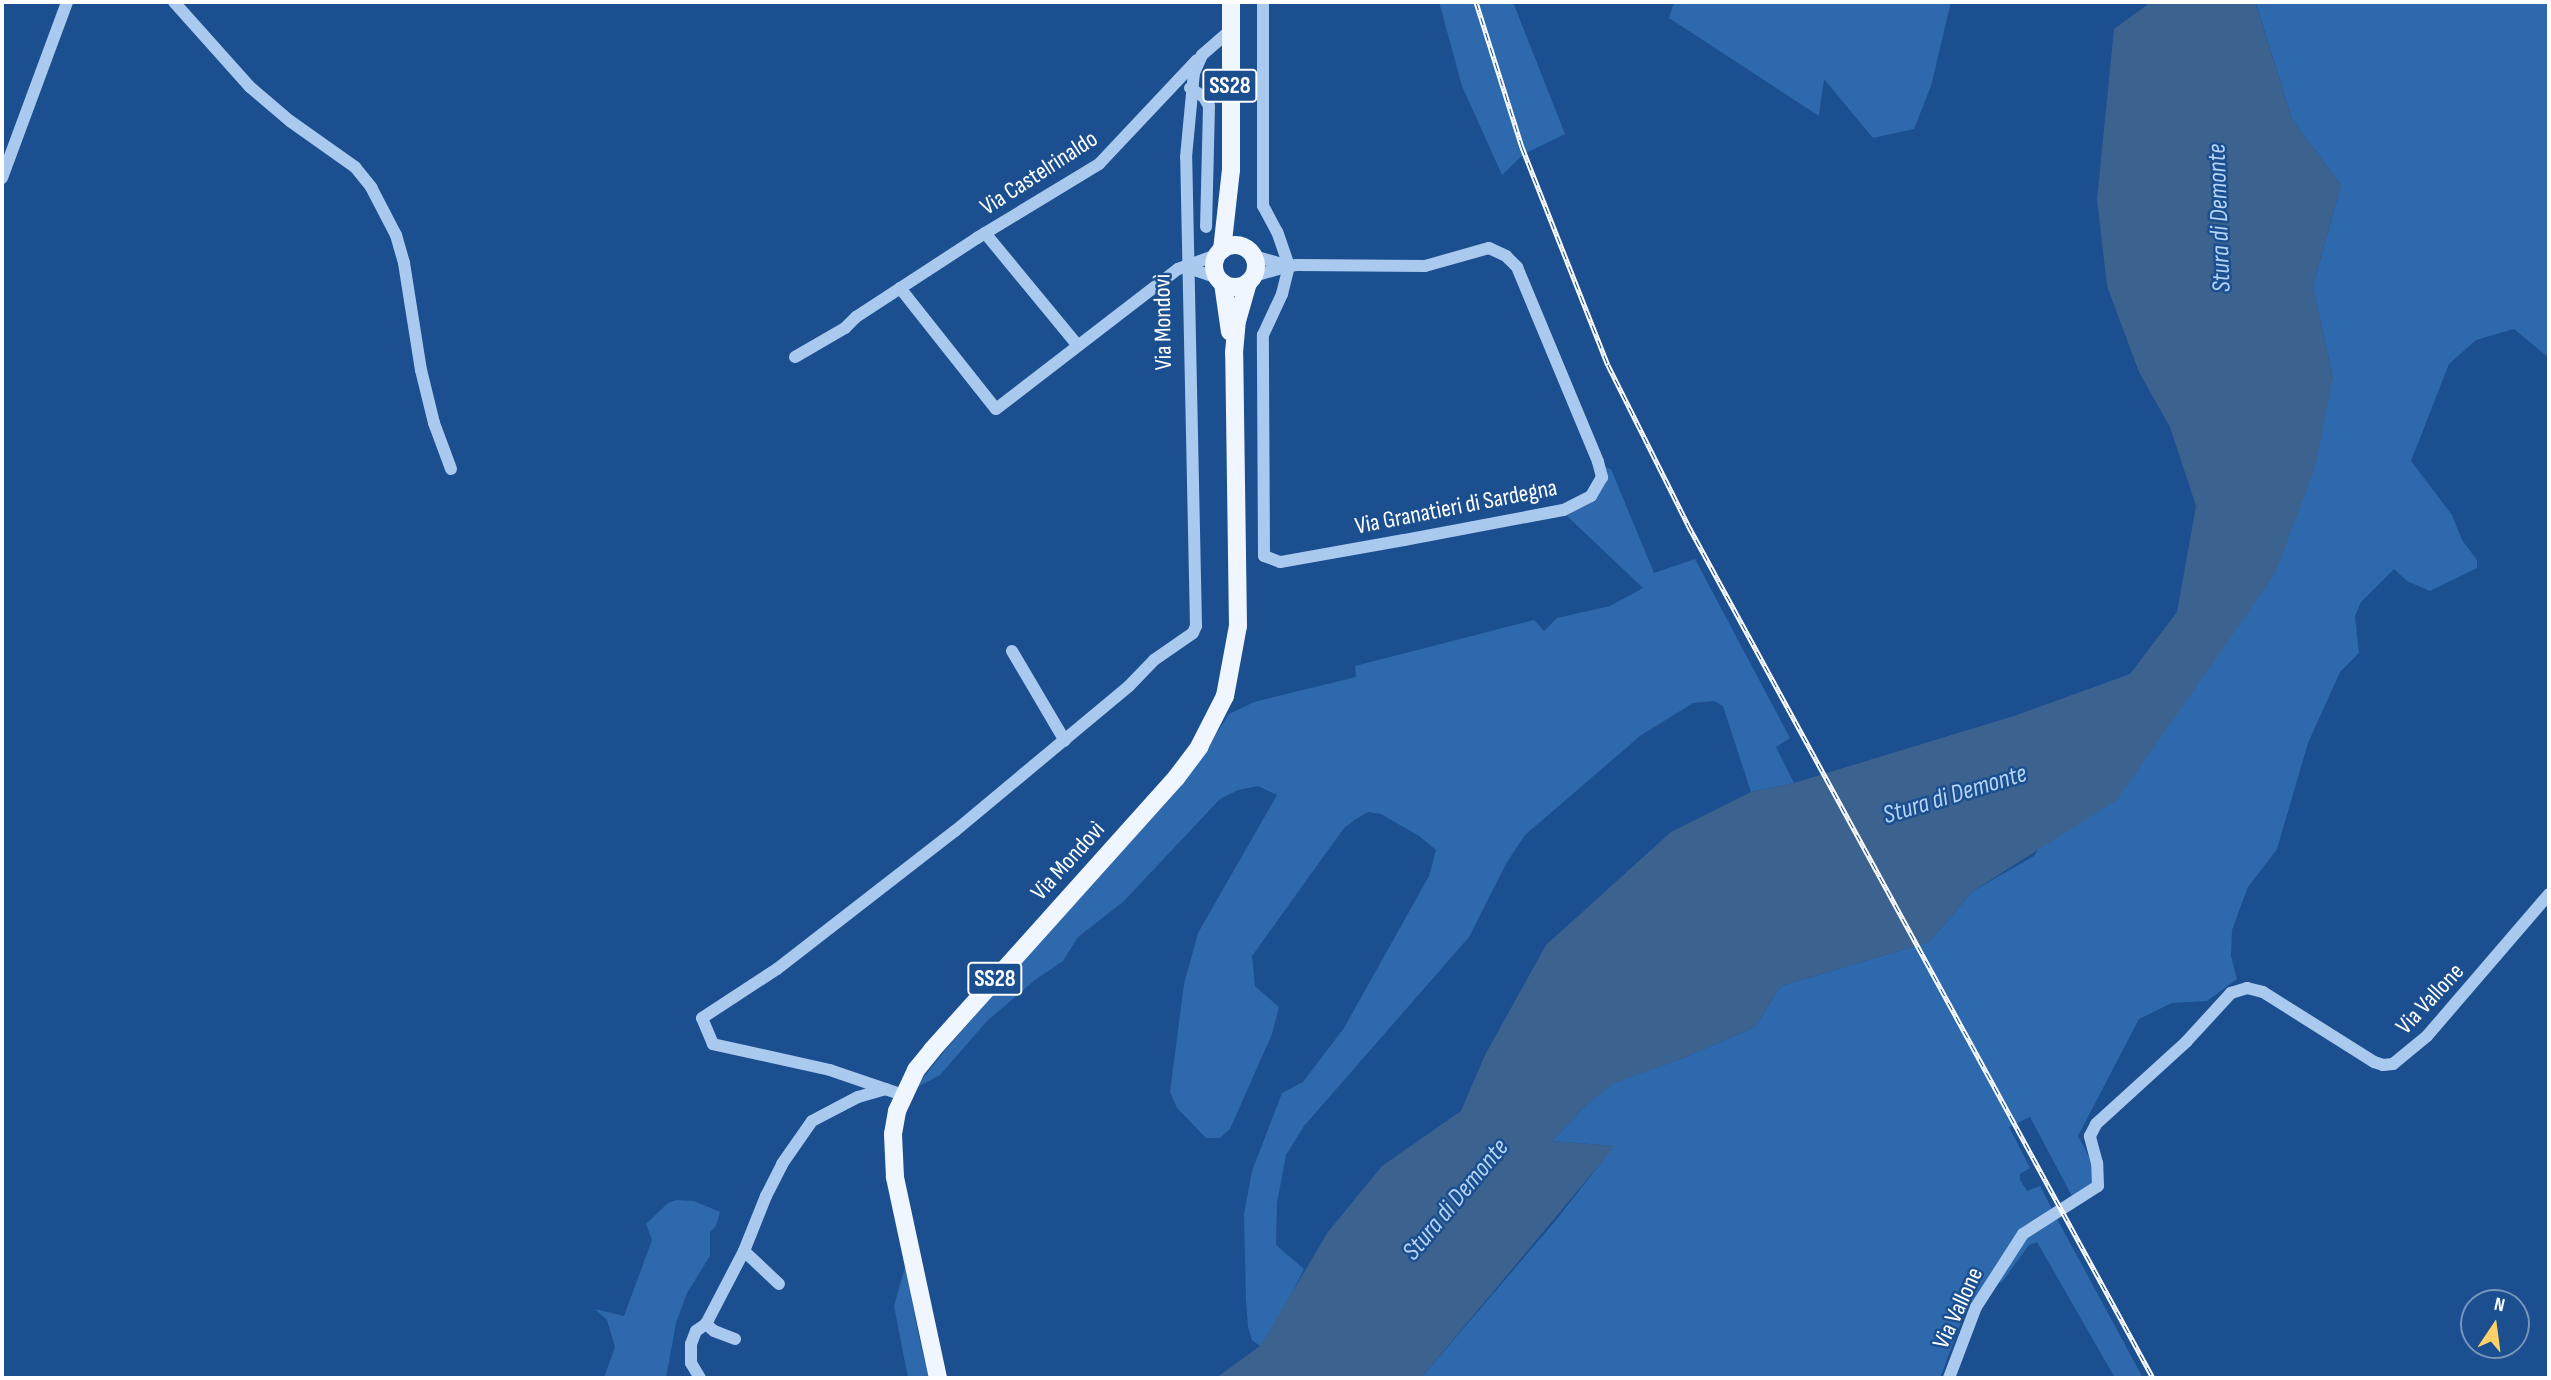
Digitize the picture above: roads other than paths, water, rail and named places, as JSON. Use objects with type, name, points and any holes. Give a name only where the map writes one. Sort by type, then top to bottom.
[{"type":"main road","name":"SS28","points":[[1231,2],[1231,170],[1238,230],[1256,266],[1251,280]]},
{"type":"main road","name":"SS28","points":[[1220,281],[1214,265],[1220,252],[1231,170]]},
{"type":"main road","points":[[1220,252],[1233,245],[1250,252]]},
{"type":"main road","points":[[1220,281],[1235,288],[1251,280]]},
{"type":"main road","name":"Via Mondovì","points":[[938,1378],[895,1177],[892,1134],[895,1092],[1176,778],[1212,724],[1225,696],[1238,626],[1234,353],[1237,321],[1251,280]]},
{"type":"main road","name":"Via Mondovì","points":[[1220,281],[1234,353]]},
{"type":"street","points":[[2,178],[67,2]]},
{"type":"street","points":[[174,2],[250,87],[290,121],[355,167],[371,187],[396,235],[404,263],[421,370],[450,469]]},
{"type":"street","points":[[1263,2],[1263,206],[1278,232],[1289,266]]},
{"type":"street","points":[[1202,55],[1231,30]]},
{"type":"street","name":"Via Mondovì","points":[[895,1092],[821,1067],[713,1044],[702,1018],[739,995],[838,922],[1065,741],[1154,660],[1192,633],[1196,626],[1186,267],[1186,158],[1191,88],[1202,55]]},
{"type":"street","name":"Via Castelrinaldo","points":[[795,357],[845,328],[900,288],[985,233],[1099,164],[1202,55]]},
{"type":"street","points":[[1191,88],[1204,97],[1209,106],[1206,227]]},
{"type":"street","name":"Via Castelrinaldo","points":[[985,233],[1078,346]]},
{"type":"street","name":"Via Granatieri di Sardegna","points":[[1250,252],[1289,266],[1425,266],[1489,248],[1506,256],[1517,267],[1598,462],[1602,477],[1591,496],[1563,510],[1392,542],[1280,562],[1264,556],[1263,335],[1282,294],[1289,266]]},
{"type":"street","points":[[900,288],[996,409],[1178,269],[1220,252]]},
{"type":"street","name":"Via Granatieri di Sardegna","points":[[1251,280],[1289,266]]},
{"type":"street","points":[[1186,267],[1220,281]]},
{"type":"street","points":[[1012,651],[1065,741]]},
{"type":"street","name":"Via Vallone","points":[[1949,1378],[1985,1290],[2023,1234],[2098,1186],[2097,1163],[2090,1136],[2096,1124],[2186,1042],[2231,993],[2247,988],[2263,992],[2374,1062],[2383,1065],[2393,1063],[2427,1036],[2549,894]]},
{"type":"street","points":[[700,1378],[691,1363],[691,1344],[696,1331],[706,1324],[744,1251],[771,1185],[811,1121],[858,1097],[895,1092]]},
{"type":"street","points":[[744,1251],[779,1284]]},
{"type":"street","points":[[706,1324],[714,1331],[734,1339]]},
{"type":"water","name":"Stura di Demonte","points":[[2151,2],[2258,2],[2256,5],[2292,119],[2341,185],[2313,286],[2333,378],[2315,468],[2275,574],[2117,800],[1973,891],[1929,942],[1781,986],[1755,1027],[1681,1059],[1614,1083],[1586,1105],[1552,1141],[1615,1146],[1421,1378],[1216,1378],[1260,1346],[1328,1232],[1382,1166],[1461,1111],[1485,1055],[1546,945],[1671,832],[1751,792],[1794,783],[2017,715],[2130,674],[2177,612],[2196,506],[2170,427],[2139,372],[2107,286],[2097,199],[2114,29]]},
{"type":"railway","points":[[1476,2],[1522,147],[1608,365],[1688,525],[2153,1378]]}]
